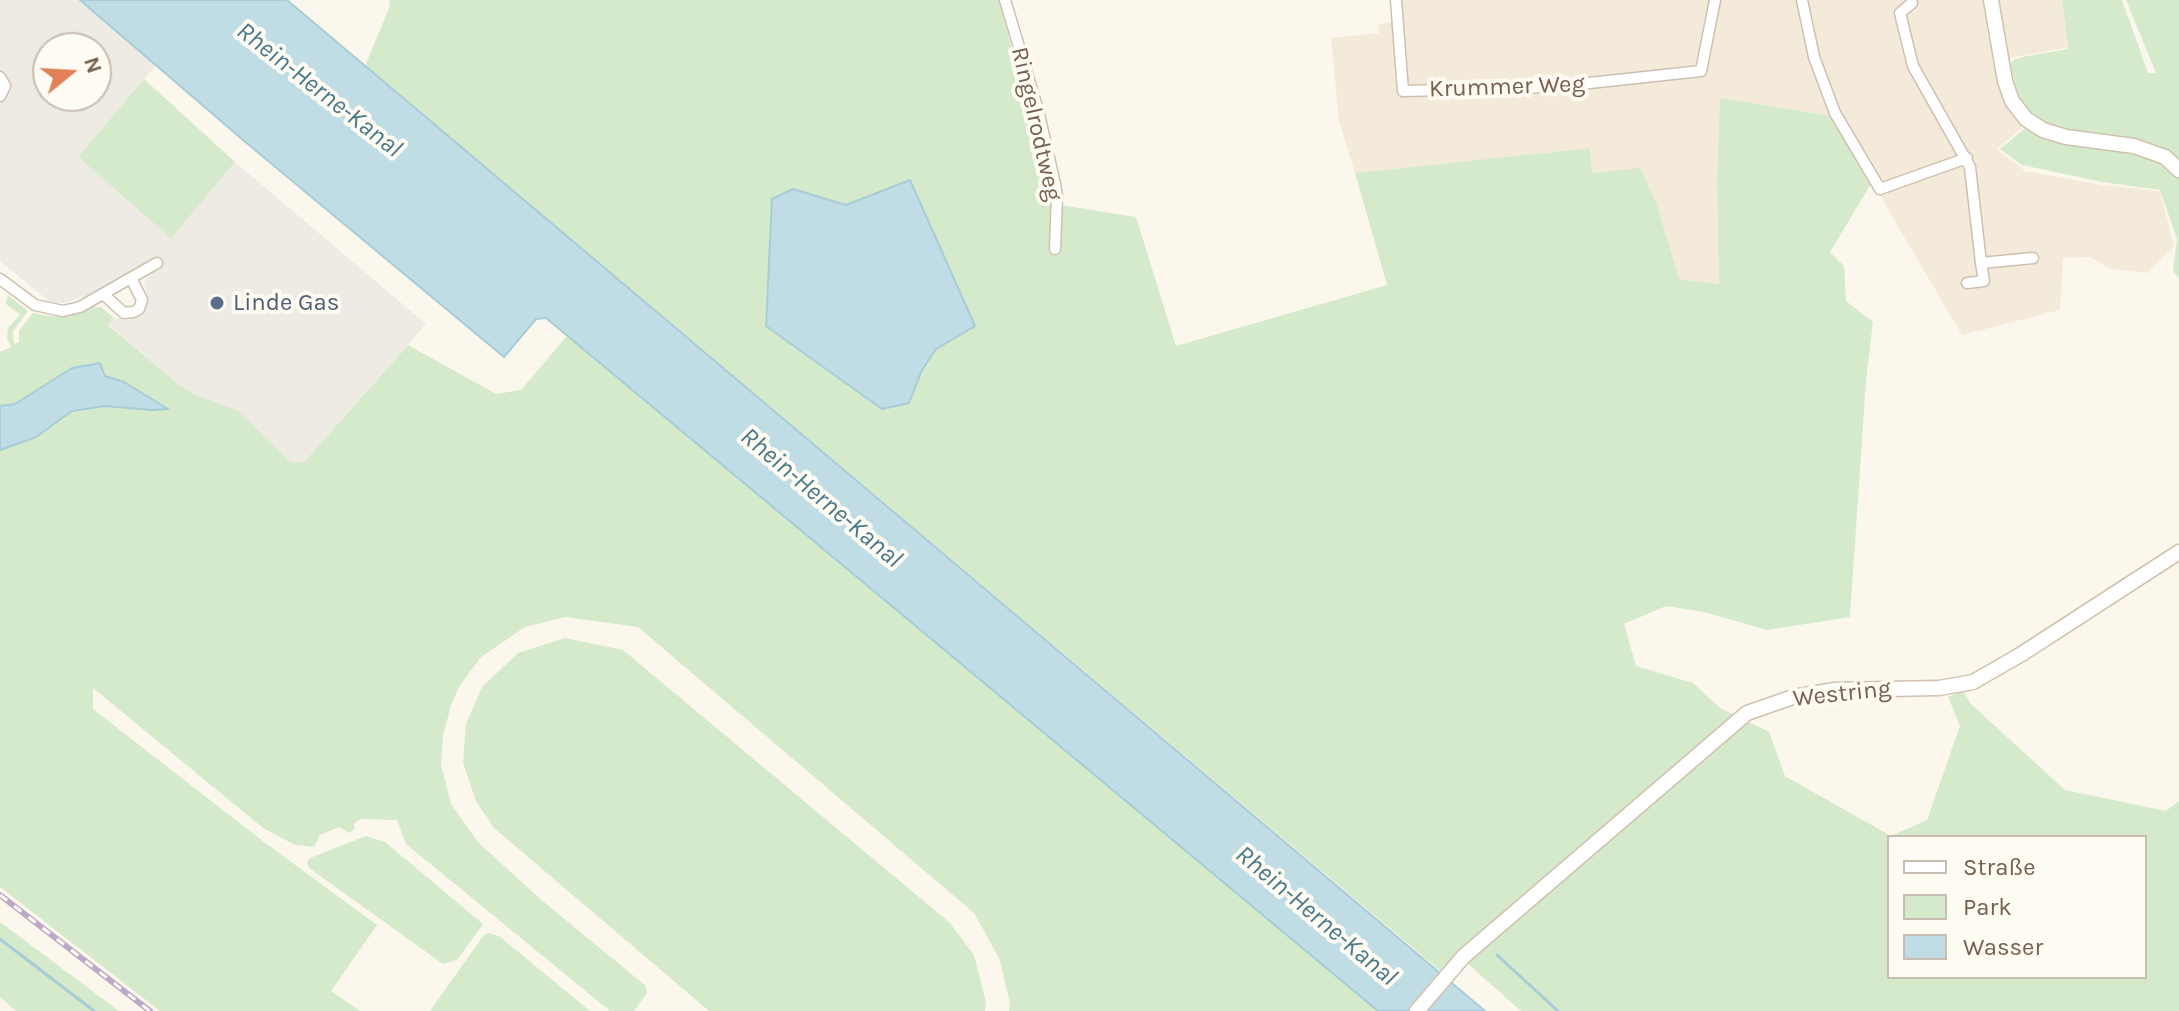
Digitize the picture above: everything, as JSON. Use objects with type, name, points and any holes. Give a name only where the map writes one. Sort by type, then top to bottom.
[{"type":"main road","points":[[1991,0],[2005,81],[2012,101],[2026,119],[2043,130],[2066,137],[2134,146],[2165,157],[2179,170]]},
{"type":"main road","name":"Westring","points":[[1417,1011],[1463,957],[1747,713],[1793,697],[1835,690],[1939,688],[1973,682],[2179,552]]},
{"type":"street","name":"Ringelrodtweg","points":[[1005,0],[1038,110],[1055,184],[1055,249]]},
{"type":"street","name":"Krummer Weg","points":[[1396,0],[1403,91],[1552,87],[1701,71],[1715,0]]},
{"type":"street","points":[[1802,0],[1814,57],[1835,113],[1880,189],[1967,158]]},
{"type":"street","points":[[1912,3],[1900,13],[1913,66],[1970,167],[1984,281],[1967,283]]},
{"type":"street","points":[[0,77],[5,86],[0,96]]},
{"type":"street","points":[[1981,263],[2033,258]]},
{"type":"street","points":[[0,279],[35,305],[63,311],[80,307],[157,263]]},
{"type":"street","points":[[103,294],[124,313],[139,309],[142,300],[131,278]]},
{"type":"shaded area","points":[[0,0],[80,0],[156,65],[78,157],[171,237],[235,162],[426,324],[305,461],[299,463],[290,461],[237,410],[193,394],[178,384],[108,324],[114,318],[130,320],[143,312],[147,301],[144,280],[160,269],[154,258],[88,295],[63,303],[50,302],[0,261]]},
{"type":"shaded area","points":[[1392,0],[1987,0],[2026,124],[1997,149],[2025,171],[2102,185],[2160,191],[2174,246],[2148,273],[2111,269],[2090,257],[2063,258],[2060,310],[1962,335],[1833,116],[1720,98],[1717,179],[1719,284],[1679,280],[1657,205],[1592,173],[1590,148],[1355,173],[1339,121],[1331,38],[1379,33],[1379,24],[1394,21]]},
{"type":"shaded area","points":[[1997,0],[2062,0],[2067,48],[2008,58]]},
{"type":"green space","points":[[389,0],[999,0],[1054,204],[1136,217],[1176,346],[1387,285],[1355,173],[1590,148],[1592,173],[1640,168],[1657,205],[1679,279],[1719,284],[1717,179],[1720,98],[1833,116],[1871,184],[1830,252],[1844,266],[1846,301],[1873,322],[1866,380],[1850,617],[1767,630],[1704,612],[1666,606],[1624,624],[1636,666],[1693,683],[1720,708],[1769,732],[1785,776],[1889,835],[1887,979],[2147,979],[2147,835],[1893,835],[1927,820],[1960,726],[1948,697],[1963,691],[1971,704],[2065,790],[2166,811],[2179,801],[2179,1011],[1521,1011],[1458,955],[1443,973],[365,66],[390,6]],"holes":[[[910,180],[936,349],[922,370],[909,402],[883,409],[765,326],[772,198],[793,190],[846,205]]]},
{"type":"green space","points":[[2062,0],[2122,0],[2148,73],[2156,73],[2126,0],[2179,0],[2179,278],[2173,271],[2177,239],[2160,190],[2102,182],[2022,165],[2000,149],[2028,126],[2048,125],[2025,108],[2010,65],[2022,57],[2068,49]]},
{"type":"green space","points":[[144,79],[235,162],[171,238],[78,157]]},
{"type":"green space","points":[[8,295],[28,311],[13,331],[14,344],[19,342],[19,331],[33,313],[68,317],[92,307],[101,307],[114,318],[108,325],[178,384],[193,394],[237,410],[290,461],[299,463],[305,461],[408,345],[496,394],[521,390],[567,336],[1378,1011],[1009,1011],[1000,960],[974,913],[638,627],[565,617],[525,627],[481,657],[460,685],[451,705],[443,736],[441,764],[451,804],[478,842],[539,898],[646,986],[647,993],[634,1011],[610,1011],[406,844],[397,820],[360,819],[349,833],[339,827],[320,835],[314,847],[295,845],[263,828],[93,688],[93,709],[377,925],[331,991],[360,1011],[160,1011],[0,887],[0,450],[36,437],[72,411],[105,406],[153,410],[167,408],[124,382],[105,376],[40,391],[15,404],[0,406],[0,352],[11,347],[7,338],[8,328],[20,315],[6,304]]},
{"type":"green space","points":[[565,638],[623,650],[949,922],[974,955],[986,1002],[985,1011],[709,1011],[494,828],[476,801],[463,763],[466,724],[482,687],[518,653]]},
{"type":"green space","points":[[366,836],[385,842],[483,924],[457,960],[443,964],[309,868],[307,862],[310,858]]},
{"type":"green space","points":[[0,922],[119,1011],[16,1011],[0,997]]},
{"type":"green space","points":[[488,933],[499,936],[590,1011],[430,1011]]},
{"type":"water","name":"Rhein-Herne-Kanal","points":[[80,0],[287,0],[1485,1011],[1378,1011],[546,318],[536,319],[504,357]]},
{"type":"water","points":[[910,180],[975,326],[936,349],[922,370],[909,403],[882,409],[766,326],[772,199],[793,189],[846,205]]},
{"type":"water","points":[[100,363],[105,376],[124,382],[168,409],[105,406],[72,411],[36,437],[0,450],[0,406],[15,404],[72,368]]},
{"type":"waterway","points":[[0,939],[94,1011]]},
{"type":"waterway","points":[[1497,955],[1558,1011]]},
{"type":"railway","points":[[0,895],[150,1011]]},
{"type":"place","name":"Linde Gas","points":[[217,303]]}]
